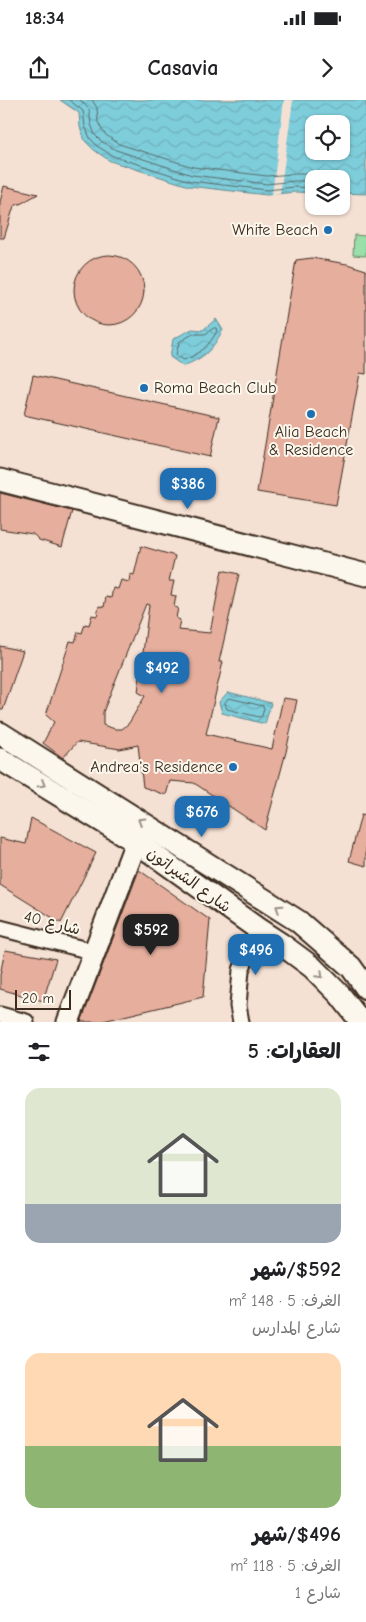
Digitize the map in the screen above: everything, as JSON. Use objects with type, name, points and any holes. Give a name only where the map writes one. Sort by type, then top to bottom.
[{"type":"street","points":[[0,480],[366,574]]},
{"type":"street","name":"شارع الشيراتون","points":[[0,733],[298,921],[351,967],[366,988]]},
{"type":"street","name":"شارع الشيراتون","points":[[0,759],[136,842],[281,944],[312,967],[340,995],[360,1022]]},
{"type":"street","points":[[68,1022],[136,842]]},
{"type":"street","name":"شارع 40","points":[[0,928],[95,952]]},
{"type":"street","points":[[241,1022],[238,1006],[241,970],[258,929]]},
{"type":"street","points":[[0,1015],[26,1022]]},
{"type":"green space","points":[[354,235],[366,236],[366,256],[353,255]]},
{"type":"water","points":[[60,100],[366,100],[366,194],[350,193],[350,170],[305,170],[305,193],[267,195],[189,186],[110,161],[85,141],[80,127],[79,113]]},
{"type":"water","points":[[216,319],[223,330],[215,343],[203,356],[183,366],[170,357],[173,339],[192,329],[203,330]]},
{"type":"water","points":[[228,692],[271,703],[265,724],[222,713],[219,702]]},
{"type":"pier","points":[[284,100],[293,100],[280,194],[272,195]]},
{"type":"building","points":[[4,186],[38,194],[14,206],[4,238],[0,238],[0,202]]},
{"type":"building","points":[[102,255],[116,255],[129,261],[138,270],[144,283],[142,303],[134,315],[116,325],[102,325],[89,319],[80,310],[74,297],[74,283],[80,270],[89,261]]},
{"type":"building","name":"Alia Beach & Residence","points":[[312,258],[347,264],[366,270],[366,374],[360,373],[336,505],[257,492],[296,260]]},
{"type":"building","points":[[33,375],[219,417],[210,457],[24,415]]},
{"type":"building","points":[[0,493],[72,511],[62,547],[39,540],[33,534],[0,529]]},
{"type":"building","points":[[141,546],[175,556],[169,581],[174,581],[171,595],[176,596],[174,607],[178,608],[176,618],[180,620],[178,630],[210,633],[222,570],[239,574],[219,662],[223,662],[206,734],[272,749],[283,698],[297,700],[286,752],[265,830],[194,783],[170,781],[166,795],[143,787],[138,745],[120,749],[77,742],[63,758],[43,743],[54,722],[46,715],[70,641],[75,642],[78,632],[82,633],[85,624],[89,625],[92,615],[97,616],[99,606],[104,607],[106,597],[111,598],[113,588],[118,589],[121,580],[129,582],[130,574],[134,575]],"holes":[[[146,604],[149,605],[138,692],[145,696],[129,723],[122,729],[115,729],[103,725],[103,712]]]},
{"type":"building","points":[[0,646],[23,651],[3,710],[0,710]]},
{"type":"building","points":[[361,815],[366,816],[366,866],[349,861]]},
{"type":"building","points":[[31,818],[96,853],[61,923],[0,885],[0,838],[26,844]]},
{"type":"building","points":[[139,870],[210,920],[203,997],[99,1022],[81,1022]]},
{"type":"building","points":[[5,950],[56,959],[43,1001],[0,989],[0,975]]},
{"type":"place","name":"White Beach","points":[[328,230]]},
{"type":"place","name":"Roma Beach Club","points":[[144,388]]},
{"type":"place","name":"Alia Beach & Residence","points":[[311,414]]},
{"type":"place","name":"Andrea's Residence","points":[[233,767]]}]
